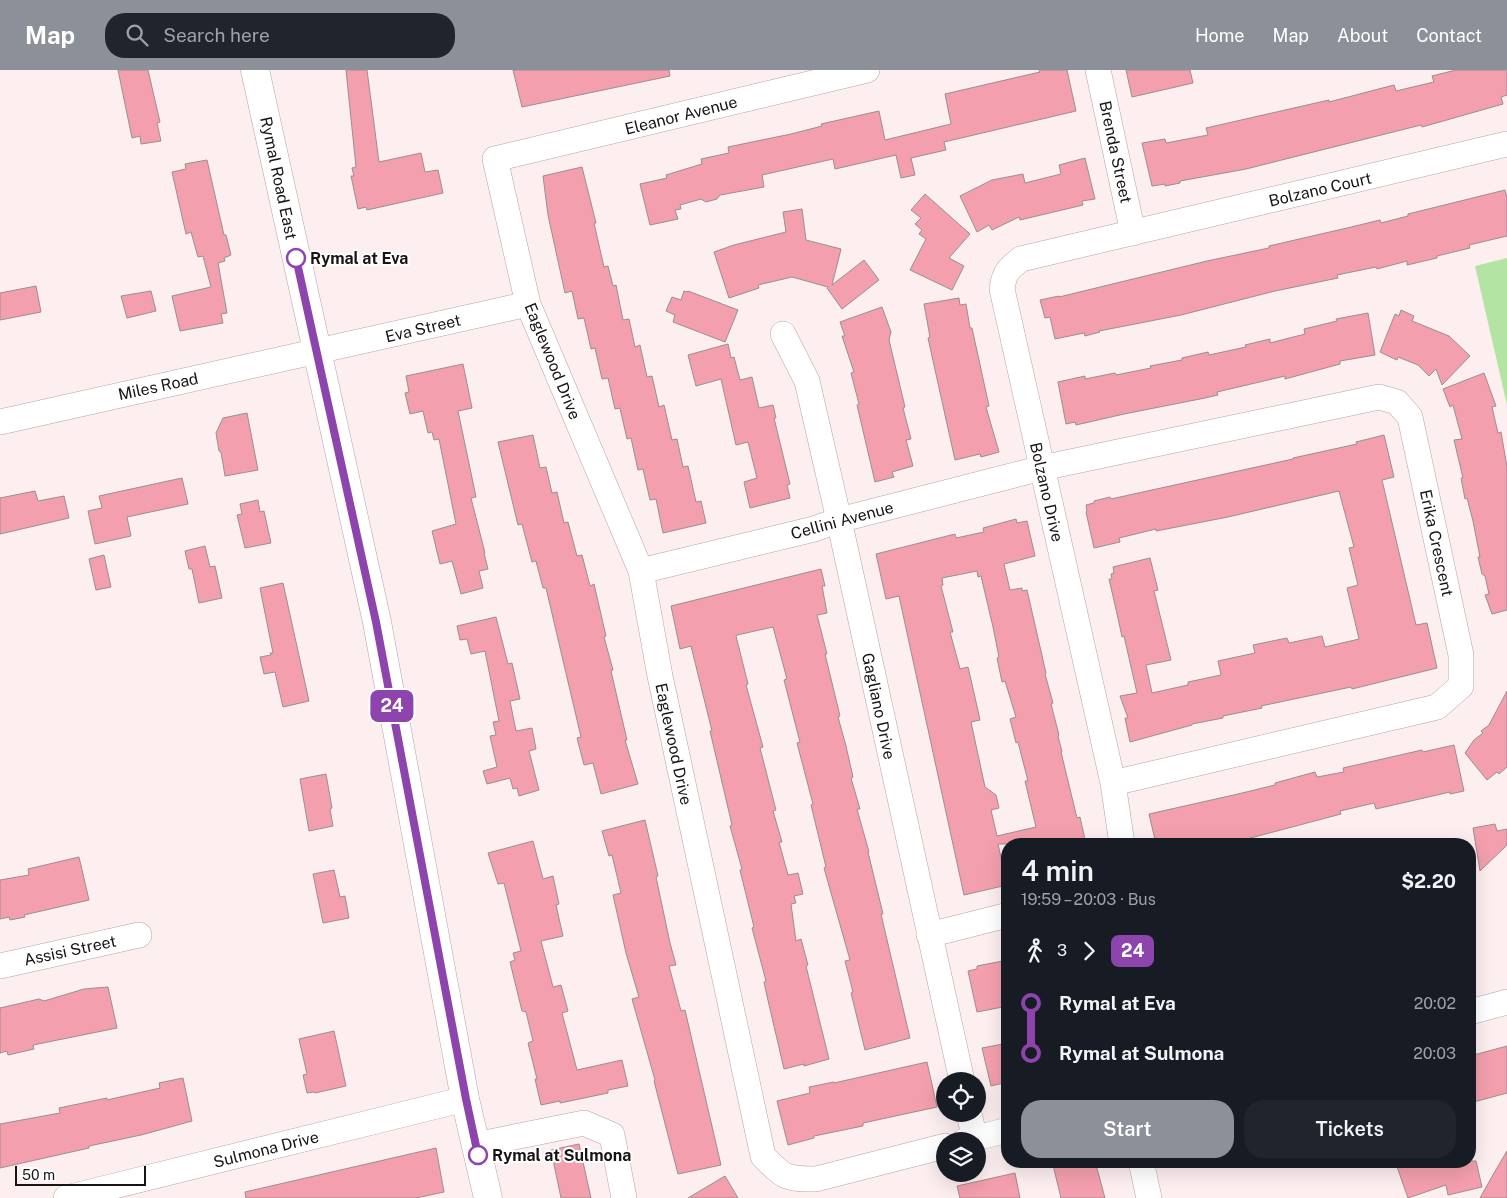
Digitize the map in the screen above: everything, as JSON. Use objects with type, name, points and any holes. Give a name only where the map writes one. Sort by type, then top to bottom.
[{"type":"main road","name":"Rymal Road East","points":[[255,70],[376,622],[466,1099],[488,1198]]},
{"type":"street","name":"Eleanor Avenue","points":[[495,159],[867,70]]},
{"type":"street","name":"Brenda Street","points":[[1098,70],[1133,233]]},
{"type":"street","name":"Bolzano Court","points":[[1133,233],[1507,144]]},
{"type":"street","name":"Eaglewood Drive","points":[[495,159],[528,304],[641,571],[660,676],[763,1156],[780,1173],[795,1179],[816,1179],[936,1148]]},
{"type":"street","name":"Bolzano Drive","points":[[1121,838],[1112,783],[1002,289],[1004,276],[1011,266],[1021,259],[1133,233]]},
{"type":"street","name":"Eva Street","points":[[317,352],[528,304]]},
{"type":"street","name":"Gagliano Drive","points":[[782,334],[806,381],[839,520],[960,1072]]},
{"type":"street","name":"Miles Road","points":[[0,422],[317,352]]},
{"type":"street","name":"Erika Crescent","points":[[1042,468],[1379,397],[1397,402],[1410,417],[1462,656],[1461,686],[1437,707],[1112,783]]},
{"type":"street","name":"Cellini Avenue","points":[[641,571],[814,529],[839,520],[1042,468]]},
{"type":"street","points":[[929,935],[1001,917]]},
{"type":"street","name":"Assisi Street","points":[[0,966],[140,935]]},
{"type":"street","points":[[1476,1010],[1507,1002]]},
{"type":"street","name":"Sulmona Drive","points":[[66,1198],[466,1099]]},
{"type":"street","points":[[475,1145],[584,1123],[612,1134],[624,1198]]},
{"type":"street","points":[[986,1136],[1001,1132]]},
{"type":"street","points":[[1142,1168],[1148,1198]]},
{"type":"green space","points":[[1507,258],[1507,405],[1475,266]]},
{"type":"building","points":[[118,70],[148,70],[160,122],[157,123],[161,141],[141,144],[140,136],[132,138]]},
{"type":"building","points":[[346,70],[367,70],[379,162],[421,153],[425,172],[438,170],[443,193],[367,210],[366,207],[358,209],[351,176],[354,176],[352,168],[356,167]]},
{"type":"building","points":[[513,70],[669,70],[670,76],[522,107]]},
{"type":"building","points":[[1039,70],[1067,70],[1076,111],[944,142],[946,150],[911,158],[915,175],[901,178],[896,155],[835,169],[833,159],[762,175],[764,187],[720,195],[717,199],[706,202],[701,199],[680,205],[681,209],[675,210],[678,219],[650,225],[640,184],[667,178],[666,175],[702,164],[701,159],[729,153],[728,147],[791,134],[822,126],[821,124],[879,111],[885,140],[951,124],[945,94],[1040,72]]},
{"type":"building","points":[[1126,70],[1190,70],[1193,83],[1132,97]]},
{"type":"building","points":[[1456,70],[1507,70],[1507,95],[1501,97],[1503,104],[1422,127],[1421,125],[1246,169],[1180,181],[1180,183],[1165,186],[1165,184],[1152,186],[1142,143],[1165,139],[1166,143],[1208,135],[1206,128],[1329,100],[1329,102],[1394,85],[1396,91],[1434,82],[1432,76]]},
{"type":"building","points":[[1085,158],[1095,199],[1082,201],[1083,205],[1020,220],[1019,217],[992,230],[989,225],[977,232],[960,196],[992,180],[1023,174],[1025,183],[1061,174],[1059,165]]},
{"type":"building","points":[[207,160],[224,235],[226,235],[231,255],[224,258],[225,261],[218,263],[227,313],[221,314],[223,323],[180,331],[172,296],[211,287],[203,256],[198,257],[191,232],[186,234],[172,172],[186,169],[185,164]]},
{"type":"building","points":[[582,167],[596,223],[594,223],[604,267],[608,266],[613,286],[616,285],[623,320],[629,319],[635,347],[640,345],[647,377],[652,376],[659,407],[664,405],[672,440],[677,439],[683,467],[688,466],[696,502],[701,501],[706,523],[663,533],[656,499],[650,500],[643,469],[638,470],[631,438],[627,439],[620,408],[615,409],[608,378],[602,379],[595,348],[591,349],[584,318],[578,319],[572,291],[565,293],[548,215],[543,176]]},
{"type":"building","points":[[1505,190],[1507,198],[1507,236],[1469,245],[1470,248],[1437,256],[1437,258],[1407,265],[1407,261],[1377,269],[1376,267],[1337,275],[1338,278],[1275,291],[1181,315],[1099,331],[1085,336],[1084,333],[1055,339],[1050,317],[1045,318],[1040,300],[1269,248],[1269,246],[1380,220],[1381,223],[1408,216],[1408,214]]},
{"type":"building","points":[[925,194],[970,234],[949,258],[964,266],[952,290],[910,270],[926,239],[919,234],[922,230],[915,224],[921,218],[911,210]]},
{"type":"building","points":[[802,209],[806,240],[841,249],[832,285],[864,260],[879,280],[842,309],[828,287],[792,277],[758,285],[759,288],[729,298],[714,252],[786,232],[783,212]]},
{"type":"building","points":[[36,286],[41,312],[0,320],[0,293]]},
{"type":"building","points":[[151,291],[156,311],[127,318],[121,296]]},
{"type":"building","points":[[684,291],[738,310],[725,342],[673,322],[675,315],[666,311],[672,297],[681,300]]},
{"type":"building","points":[[959,298],[960,305],[966,304],[989,406],[986,407],[999,452],[981,457],[980,454],[955,460],[928,338],[930,337],[924,304]]},
{"type":"building","points":[[882,307],[891,332],[889,340],[905,407],[903,408],[911,439],[906,440],[913,466],[892,472],[894,477],[875,482],[857,405],[859,404],[851,373],[854,372],[842,336],[845,336],[840,322]]},
{"type":"building","points":[[1401,310],[1414,316],[1412,321],[1449,336],[1470,356],[1442,385],[1436,369],[1429,376],[1418,365],[1398,357],[1397,360],[1380,352],[1395,314],[1399,316]]},
{"type":"building","points":[[1368,313],[1375,355],[1340,361],[1340,364],[1285,379],[1285,376],[1217,392],[1218,395],[1205,398],[1076,425],[1075,422],[1066,424],[1058,382],[1085,376],[1085,379],[1151,368],[1150,366],[1182,360],[1182,358],[1208,352],[1209,355],[1246,347],[1245,345],[1270,339],[1270,343],[1305,334],[1304,329],[1337,321],[1336,319]]},
{"type":"building","points":[[728,344],[731,358],[734,357],[740,380],[752,377],[759,408],[773,405],[776,418],[774,418],[790,484],[787,485],[790,498],[750,508],[744,482],[757,478],[748,442],[736,445],[721,379],[696,386],[688,355]]},
{"type":"building","points":[[463,364],[472,408],[458,411],[476,497],[471,498],[488,569],[479,571],[483,588],[461,594],[452,561],[440,564],[432,531],[456,524],[439,439],[434,440],[432,432],[428,433],[423,411],[410,414],[405,393],[409,392],[406,376]]},
{"type":"building","points":[[1484,373],[1496,406],[1492,407],[1498,433],[1501,432],[1507,467],[1507,610],[1492,614],[1485,595],[1489,594],[1478,557],[1480,557],[1473,521],[1467,498],[1465,499],[1461,478],[1463,478],[1454,440],[1462,439],[1453,405],[1450,407],[1443,389]]},
{"type":"building","points":[[247,413],[258,470],[225,476],[216,433],[223,418]]},
{"type":"building","points":[[533,435],[540,468],[546,467],[552,493],[557,492],[564,523],[568,522],[577,556],[582,555],[590,586],[594,584],[627,740],[625,740],[638,784],[601,794],[593,763],[584,765],[577,738],[581,737],[546,588],[543,588],[536,561],[532,562],[522,524],[518,525],[498,442]]},
{"type":"building","points":[[1384,435],[1394,477],[1382,480],[1416,625],[1427,623],[1437,668],[1352,689],[1351,687],[1261,706],[1262,708],[1223,716],[1223,718],[1192,724],[1130,742],[1125,718],[1128,718],[1120,696],[1137,693],[1109,579],[1112,579],[1111,574],[1114,573],[1113,567],[1150,558],[1158,590],[1154,591],[1171,660],[1146,665],[1152,693],[1188,685],[1188,682],[1221,675],[1218,661],[1255,653],[1253,645],[1287,638],[1289,643],[1322,636],[1325,647],[1359,639],[1347,588],[1358,585],[1349,548],[1354,547],[1339,491],[1228,517],[1156,531],[1156,529],[1119,538],[1120,542],[1094,548],[1086,505],[1110,497],[1111,499],[1357,444],[1356,442]]},
{"type":"building","points":[[182,478],[188,504],[127,517],[131,536],[95,544],[88,511],[102,508],[99,496]]},
{"type":"building","points":[[35,491],[38,501],[64,496],[69,518],[0,534],[0,498]]},
{"type":"building","points":[[258,500],[260,512],[264,511],[271,543],[245,548],[237,515],[242,514],[240,504]]},
{"type":"building","points":[[1016,519],[1017,523],[1027,521],[1035,556],[1004,564],[1010,590],[1022,588],[1022,591],[1027,590],[1053,703],[1051,704],[1059,735],[1061,752],[1077,818],[1080,817],[1085,838],[1001,838],[1001,844],[998,844],[1001,858],[1001,886],[964,895],[899,596],[886,599],[876,554],[955,534],[956,538],[984,532],[983,528]],"holes":[[[977,571],[978,577],[981,576],[999,657],[997,658],[1002,682],[1005,681],[1016,717],[1010,719],[1028,781],[1025,781],[1036,827],[997,836],[991,810],[999,808],[996,795],[985,787],[971,722],[980,720],[974,693],[968,667],[960,669],[941,586],[943,585],[942,578]]]},
{"type":"building","points":[[205,546],[210,567],[215,566],[222,598],[199,603],[192,569],[189,569],[185,551]]},
{"type":"building","points":[[104,555],[111,587],[96,590],[89,559]]},
{"type":"building","points":[[821,569],[825,586],[822,586],[827,613],[817,615],[840,716],[838,717],[853,777],[851,778],[860,809],[857,809],[869,852],[883,914],[881,914],[910,1038],[865,1050],[845,961],[850,960],[824,868],[826,867],[811,805],[813,804],[797,743],[800,742],[784,680],[787,679],[773,627],[737,635],[748,684],[746,685],[763,747],[760,748],[776,810],[773,811],[782,842],[779,842],[788,875],[798,873],[803,894],[794,896],[796,903],[791,904],[796,941],[801,939],[829,1059],[784,1069],[764,982],[766,981],[752,928],[754,927],[740,870],[742,869],[730,826],[732,825],[710,731],[712,731],[691,646],[680,649],[671,606]]},
{"type":"building","points":[[283,583],[309,701],[283,707],[275,672],[264,674],[260,657],[273,653],[260,588]]},
{"type":"building","points":[[496,617],[508,664],[512,663],[520,699],[510,701],[516,731],[532,728],[536,749],[529,751],[539,790],[519,796],[517,788],[513,789],[510,778],[487,784],[483,771],[497,767],[490,736],[496,735],[493,722],[499,721],[485,651],[471,654],[467,639],[460,640],[457,626]]},
{"type":"building","points":[[1507,691],[1507,767],[1499,774],[1497,772],[1487,780],[1465,753],[1474,740],[1483,733],[1481,731],[1489,725]]},
{"type":"building","points":[[1454,745],[1464,791],[1450,794],[1450,792],[1376,809],[1374,803],[1340,811],[1341,814],[1251,838],[1155,838],[1149,814],[1275,785],[1275,783],[1315,772],[1317,777],[1344,772],[1343,768],[1422,750],[1423,752]]},
{"type":"building","points":[[326,774],[333,826],[309,831],[300,779]]},
{"type":"building","points":[[645,820],[676,965],[669,966],[681,1011],[685,1010],[721,1165],[678,1174],[655,1080],[632,999],[639,997],[626,953],[613,895],[621,893],[612,855],[609,856],[602,831]]},
{"type":"building","points":[[1495,824],[1497,831],[1507,829],[1507,845],[1480,871],[1476,838],[1473,828]]},
{"type":"building","points":[[533,841],[543,879],[553,876],[559,904],[556,905],[563,936],[541,941],[553,987],[561,985],[568,1011],[562,1013],[577,1070],[622,1060],[628,1086],[608,1090],[608,1093],[541,1105],[528,1043],[533,1041],[526,1012],[522,1011],[510,962],[515,960],[513,953],[521,951],[504,883],[498,884],[488,853]]},
{"type":"building","points":[[79,857],[89,900],[24,915],[25,917],[10,920],[9,917],[0,919],[0,880],[29,875],[28,869]]},
{"type":"building","points":[[334,870],[340,897],[345,896],[349,918],[323,923],[313,874]]},
{"type":"building","points":[[1001,961],[1001,1007],[977,1012],[968,971],[977,969],[977,966]]},
{"type":"building","points":[[108,987],[117,1028],[33,1045],[34,1049],[8,1055],[7,1051],[0,1053],[0,1008],[39,999],[44,1001],[84,989]]},
{"type":"building","points":[[334,1031],[346,1086],[307,1093],[303,1075],[307,1074],[299,1039]]},
{"type":"building","points":[[1001,1044],[1001,1084],[991,1086],[982,1048]]},
{"type":"building","points":[[1507,1046],[1507,1093],[1476,1101],[1476,1054]]},
{"type":"building","points":[[927,1062],[936,1107],[863,1123],[863,1126],[814,1136],[814,1138],[788,1145],[777,1101],[810,1093],[809,1087]]},
{"type":"building","points":[[183,1078],[192,1121],[141,1135],[89,1146],[89,1148],[0,1168],[0,1124],[60,1113],[59,1108],[160,1088],[159,1083]]},
{"type":"building","points":[[579,1144],[591,1198],[561,1198],[551,1150]]},
{"type":"building","points":[[436,1148],[444,1192],[416,1198],[246,1198],[245,1192]]},
{"type":"building","points":[[1507,1151],[1507,1198],[1480,1198],[1494,1173]]},
{"type":"building","points":[[1476,1161],[1482,1187],[1448,1195],[1446,1185],[1408,1198],[1397,1168],[1476,1168]]},
{"type":"building","points":[[1054,1168],[1097,1168],[1105,1198],[1061,1198]]},
{"type":"building","points":[[1015,1173],[1020,1198],[960,1198],[957,1186],[975,1182],[986,1182],[986,1180]]},
{"type":"building","points":[[725,1176],[738,1198],[688,1198]]},
{"type":"bus line","name":"24","points":[[296,258],[376,622],[478,1155]]},
{"type":"place","name":"Rymal at Eva","points":[[296,258]]},
{"type":"place","name":"Rymal at Sulmona","points":[[478,1155]]}]
